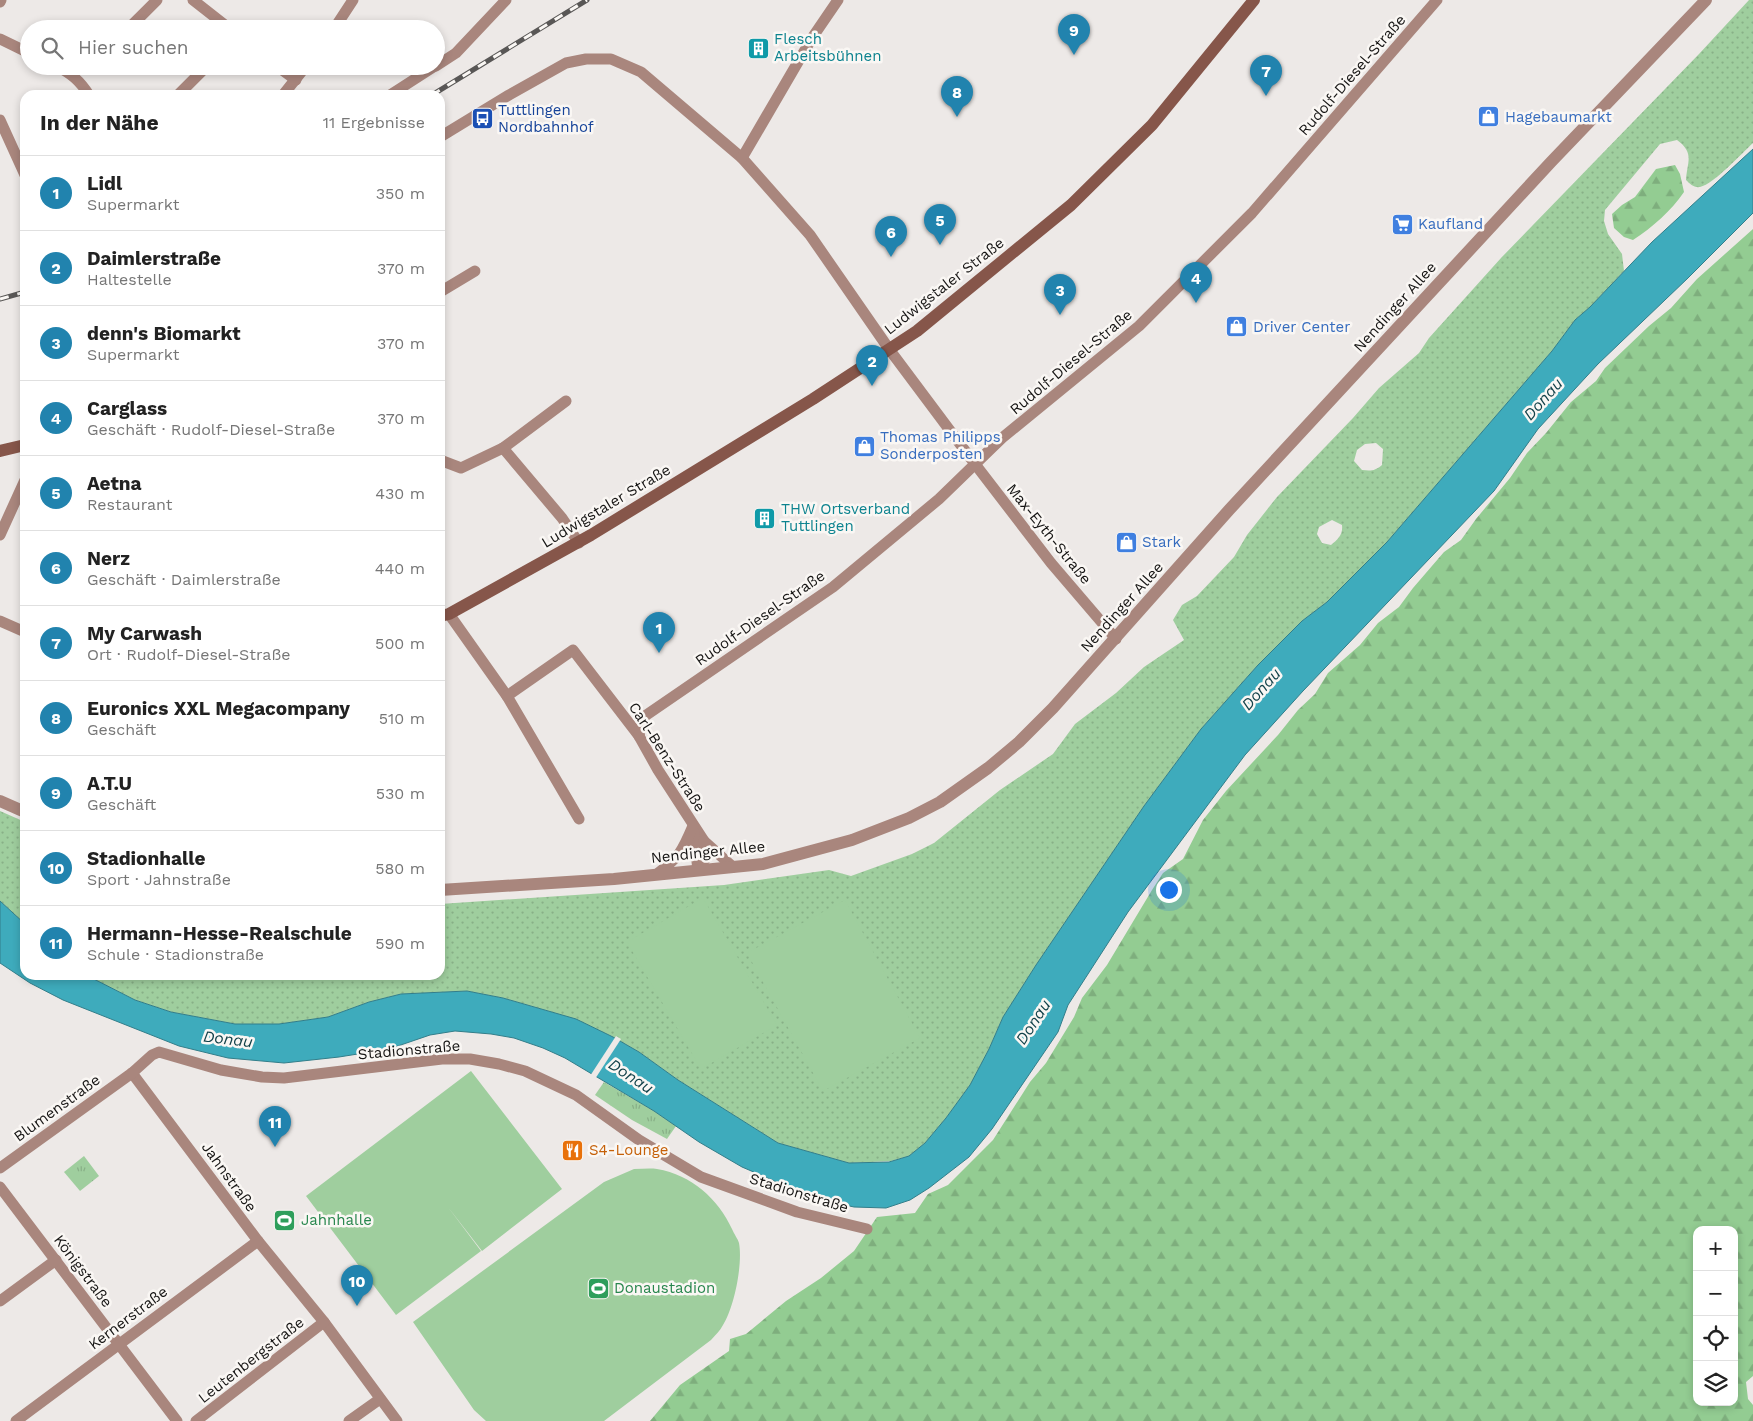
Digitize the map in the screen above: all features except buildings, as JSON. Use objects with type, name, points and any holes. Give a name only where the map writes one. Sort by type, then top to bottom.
[{"type":"main road","name":"Ludwigstaler Straße","points":[[445,615],[579,543],[813,399],[917,331],[1071,205],[1152,125],[1254,0]]},
{"type":"main road","points":[[0,451],[20,446]]},
{"type":"street","points":[[137,20],[157,0]]},
{"type":"street","points":[[193,0],[219,20]]},
{"type":"street","points":[[340,20],[353,0]]},
{"type":"street","points":[[445,60],[456,53],[506,0]]},
{"type":"street","points":[[742,158],[812,38],[838,0]]},
{"type":"street","name":"Rudolf-Diesel-Straße","points":[[639,736],[642,718],[833,587],[895,536],[1002,438],[1139,326],[1252,213],[1437,0]]},
{"type":"street","name":"Nendinger Allee","points":[[445,890],[614,879],[763,864],[852,840],[909,818],[940,802],[988,768],[1019,742],[1054,708],[1229,510],[1551,162],[1706,0]]},
{"type":"street","points":[[0,39],[20,49]]},
{"type":"street","name":"Max-Eyth-Straße","points":[[445,134],[566,63],[586,59],[611,58],[641,72],[742,158],[810,235],[889,349],[975,464],[1051,563],[1116,639]]},
{"type":"street","points":[[77,75],[86,90]]},
{"type":"street","points":[[183,90],[198,75]]},
{"type":"street","points":[[289,75],[296,80]]},
{"type":"street","points":[[287,90],[300,75]]},
{"type":"street","points":[[398,90],[422,75]]},
{"type":"street","points":[[0,120],[20,164]]},
{"type":"street","points":[[445,289],[475,271]]},
{"type":"street","points":[[445,462],[462,468],[503,448],[566,400]]},
{"type":"street","points":[[503,448],[562,518],[579,543]]},
{"type":"street","points":[[0,535],[20,491]]},
{"type":"street","points":[[445,615],[506,696],[579,818]]},
{"type":"street","points":[[0,621],[20,630]]},
{"type":"street","name":"Carl-Benz-Straße","points":[[506,696],[573,650],[639,736],[658,770],[704,841],[733,867]]},
{"type":"street","points":[[0,801],[20,810]]},
{"type":"street","name":"Carl-Benz-Straße","points":[[693,826],[698,870]]},
{"type":"street","name":"Carl-Benz-Straße","points":[[657,874],[682,851],[693,826]]},
{"type":"street","points":[[698,870],[707,856],[704,841]]},
{"type":"street","name":"Stadionstraße","points":[[132,1073],[152,1055],[159,1052],[221,1070],[262,1078],[442,1059],[499,1064],[525,1071],[576,1095],[639,1140],[701,1177],[797,1212],[867,1229]]},
{"type":"street","name":"Blumenstraße","points":[[0,1168],[132,1073]]},
{"type":"street","name":"Jahnstraße","points":[[132,1073],[258,1241],[324,1322],[397,1421]]},
{"type":"street","name":"Königstraße","points":[[0,1187],[177,1421]]},
{"type":"street","name":"Kernerstraße","points":[[16,1421],[258,1241]]},
{"type":"street","points":[[0,1301],[56,1260]]},
{"type":"street","name":"Leutenbergstraße","points":[[196,1421],[324,1322]]},
{"type":"street","points":[[350,1421],[380,1399]]},
{"type":"green space","points":[[1749,0],[1753,0],[1753,143],[1713,180],[1700,187],[1692,185],[1686,180],[1689,158],[1683,145],[1677,140],[1660,144],[1605,210],[1604,221],[1608,234],[1622,254],[1624,271],[1575,320],[1552,351],[1387,542],[1327,602],[1302,621],[1258,665],[1201,729],[1144,806],[1036,965],[1003,1017],[970,1085],[925,1143],[909,1156],[891,1161],[849,1163],[778,1143],[613,1037],[575,1019],[503,998],[467,991],[401,994],[369,1002],[328,1017],[279,1024],[235,1024],[171,1012],[135,1000],[96,980],[445,980],[445,904],[724,885],[829,870],[851,876],[912,854],[934,843],[1000,790],[1053,754],[1075,724],[1116,693],[1144,667],[1184,640],[1173,620],[1182,605],[1197,596],[1234,557],[1247,535],[1277,497],[1353,418],[1379,388],[1419,353],[1429,338],[1501,258]],"holes":[[[1376,443],[1383,449],[1382,465],[1373,470],[1362,470],[1354,461],[1357,450],[1365,444]],[[1332,520],[1342,525],[1341,534],[1338,539],[1331,545],[1322,543],[1317,534],[1319,527]]]},
{"type":"green space","points":[[1675,165],[1680,174],[1684,192],[1648,230],[1633,240],[1624,237],[1614,228],[1612,214],[1635,197],[1656,169]]},
{"type":"green space","points":[[1753,229],[1753,1376],[1746,1382],[1748,1399],[1753,1405],[1753,1421],[650,1421],[680,1385],[729,1351],[730,1339],[746,1334],[786,1301],[821,1278],[854,1251],[877,1217],[915,1213],[928,1194],[948,1185],[993,1140],[1030,1082],[1046,1063],[1074,1017],[1082,998],[1107,965],[1163,873],[1183,859],[1203,820],[1226,791],[1278,735],[1298,710],[1315,694],[1328,673],[1360,645],[1378,623],[1399,607],[1444,552],[1461,540],[1510,478],[1527,453],[1571,402],[1596,381],[1605,368],[1649,326],[1671,308],[1697,279]]},
{"type":"green space","points":[[0,811],[20,820],[20,919],[0,901]]},
{"type":"green space","points":[[703,898],[777,1025],[701,1069],[627,942]]},
{"type":"green space","points":[[845,900],[920,1038],[823,1091],[747,953]]},
{"type":"green space","points":[[471,1071],[562,1189],[482,1251],[448,1207],[481,1251],[396,1315],[306,1196]]},
{"type":"green space","points":[[604,1082],[676,1126],[667,1139],[632,1120],[595,1095]]},
{"type":"green space","points":[[84,1156],[99,1176],[80,1191],[64,1172]]},
{"type":"green space","name":"Donaustadion","points":[[634,1169],[657,1169],[682,1177],[711,1198],[726,1218],[739,1243],[740,1262],[731,1308],[722,1327],[711,1340],[604,1421],[486,1421],[474,1410],[413,1322],[604,1182]]},
{"type":"water","name":"Donau","points":[[1753,149],[1753,213],[1598,364],[1538,429],[1494,491],[1303,691],[1245,755],[1128,912],[1068,1005],[1058,1032],[992,1129],[969,1157],[910,1200],[886,1208],[854,1207],[814,1198],[742,1167],[699,1142],[654,1111],[565,1058],[514,1038],[455,1031],[430,1035],[389,1049],[339,1057],[284,1063],[228,1058],[179,1046],[63,1000],[26,980],[96,980],[135,1000],[171,1012],[235,1024],[279,1024],[328,1017],[369,1002],[401,994],[467,991],[503,998],[576,1019],[613,1037],[778,1143],[849,1163],[889,1162],[909,1156],[925,1143],[970,1085],[1003,1017],[1036,965],[1144,806],[1201,729],[1258,665],[1302,621],[1327,602],[1387,542],[1552,351],[1575,320],[1590,307],[1652,242]]},
{"type":"water","points":[[0,901],[20,919],[20,976],[0,963]]},
{"type":"pier","points":[[616,1036],[621,1039],[595,1079],[590,1076]]},
{"type":"railway","points":[[440,90],[587,0]]},
{"type":"railway","points":[[0,299],[20,293]]},
{"type":"place","name":"Flesch Arbeitsbühnen","points":[[758,48]]},
{"type":"place","name":"A.T.U","points":[[1074,55]]},
{"type":"place","name":"My Carwash","points":[[1266,96]]},
{"type":"place","name":"Euronics XXL Megacompany","points":[[957,117]]},
{"type":"place","name":"Hagebaumarkt","points":[[1489,117]]},
{"type":"place","name":"Tuttlingen Nordbahnhof","points":[[482,119]]},
{"type":"place","name":"Kaufland","points":[[1402,224]]},
{"type":"place","name":"Aetna","points":[[940,245]]},
{"type":"place","name":"Nerz","points":[[891,257]]},
{"type":"place","name":"Carglass","points":[[1196,303]]},
{"type":"place","name":"denn's Biomarkt","points":[[1060,315]]},
{"type":"place","name":"Driver Center","points":[[1237,327]]},
{"type":"place","name":"Daimlerstraße","points":[[872,386]]},
{"type":"place","name":"Thomas Philipps Sonderposten","points":[[864,446]]},
{"type":"place","name":"THW Ortsverband Tuttlingen","points":[[765,518]]},
{"type":"place","name":"Stark","points":[[1126,542]]},
{"type":"place","name":"Lidl","points":[[659,653]]},
{"type":"place","name":"Hermann-Hesse-Realschule","points":[[275,1147]]},
{"type":"place","name":"S4-Lounge","points":[[573,1150]]},
{"type":"place","name":"Jahnhalle","points":[[285,1220]]},
{"type":"place","name":"Donaustadion","points":[[598,1288]]},
{"type":"place","name":"Stadionhalle","points":[[357,1306]]}]
